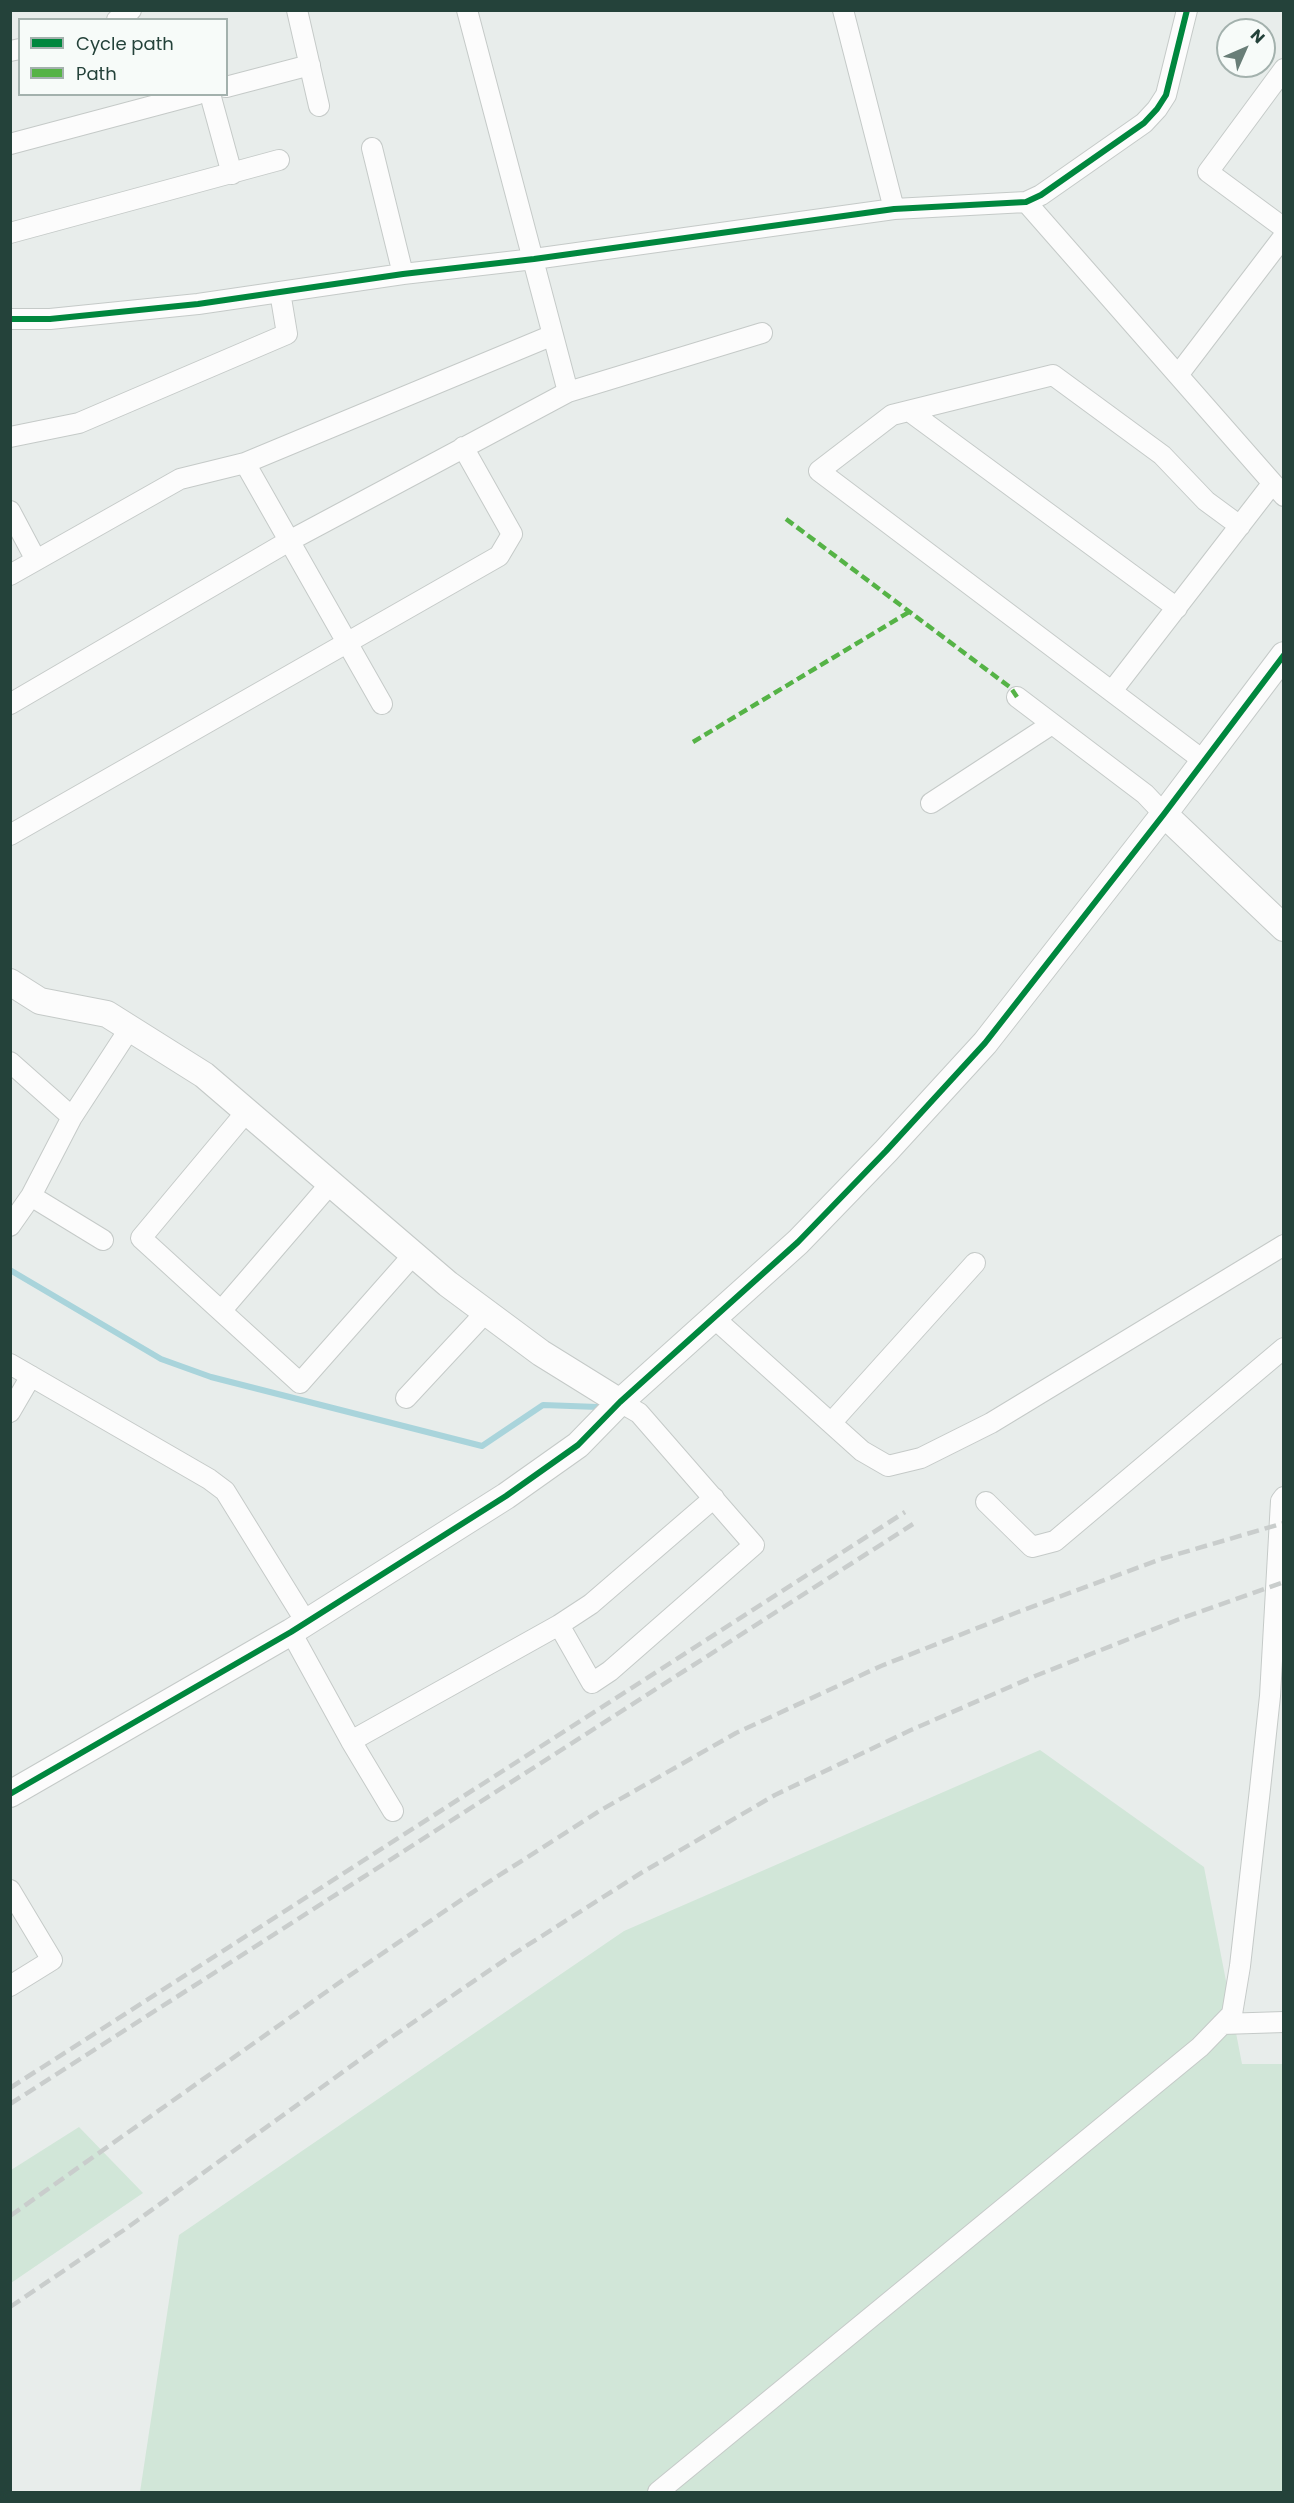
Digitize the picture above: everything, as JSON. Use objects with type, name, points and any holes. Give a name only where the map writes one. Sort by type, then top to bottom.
[{"type":"street","points":[[297,10],[320,106]]},
{"type":"street","points":[[467,10],[568,392]]},
{"type":"street","points":[[843,10],[894,209]]},
{"type":"street","points":[[11,316],[50,319],[198,304],[403,274],[534,259],[894,209],[1026,202],[1041,195],[1144,123],[1156,109],[1166,95],[1187,10]]},
{"type":"street","points":[[228,86],[310,65]]},
{"type":"street","points":[[1284,69],[1208,172],[1284,228]]},
{"type":"street","points":[[10,144],[190,96]]},
{"type":"street","points":[[211,96],[232,174]]},
{"type":"street","points":[[372,148],[403,274]]},
{"type":"street","points":[[10,233],[279,160]]},
{"type":"street","points":[[1026,202],[1278,490],[1240,526],[1112,691]]},
{"type":"street","points":[[1178,375],[1284,236]]},
{"type":"street","points":[[10,437],[79,423],[287,334],[280,292]]},
{"type":"street","points":[[10,704],[289,541],[568,392],[762,333]]},
{"type":"street","points":[[10,575],[180,479],[245,463],[553,335]]},
{"type":"street","points":[[1204,761],[819,471],[892,415],[1053,375],[1162,455],[1206,501],[1240,526]]},
{"type":"street","points":[[909,411],[1177,608]]},
{"type":"street","points":[[10,835],[499,556],[512,534],[463,447]]},
{"type":"street","points":[[245,463],[382,704]]},
{"type":"street","points":[[10,511],[36,560]]},
{"type":"street","points":[[10,1794],[298,1627],[506,1496],[578,1445],[621,1402],[798,1242],[886,1151],[985,1043],[1164,814],[1284,655]]},
{"type":"street","points":[[1017,697],[1145,795],[1284,928]]},
{"type":"street","points":[[931,803],[1052,724]]},
{"type":"street","points":[[10,982],[40,1001],[107,1014],[204,1075],[330,1184],[486,1312],[541,1353],[639,1413],[754,1545],[610,1671],[592,1683],[559,1625]]},
{"type":"street","points":[[10,1226],[31,1196],[72,1117],[130,1028]]},
{"type":"street","points":[[10,1062],[72,1117]]},
{"type":"street","points":[[247,1111],[141,1238],[300,1383],[414,1254]]},
{"type":"street","points":[[221,1311],[330,1184]]},
{"type":"street","points":[[31,1196],[103,1240]]},
{"type":"street","points":[[714,1318],[862,1451],[888,1466],[921,1458],[991,1423],[1284,1245]]},
{"type":"street","points":[[831,1423],[975,1263]]},
{"type":"street","points":[[406,1398],[486,1312]]},
{"type":"street","points":[[986,1502],[1032,1547],[1055,1541],[1284,1348]]},
{"type":"street","points":[[10,1364],[209,1479],[225,1491],[298,1627],[351,1741],[393,1811]]},
{"type":"street","points":[[10,1412],[31,1376]]},
{"type":"street","points":[[658,2493],[1200,2047],[1232,2014],[1240,1966],[1268,1708],[1281,1501],[1284,1497]]},
{"type":"street","points":[[351,1741],[559,1625],[591,1604],[714,1498]]},
{"type":"street","points":[[10,1890],[52,1960],[10,1986]]},
{"type":"street","points":[[1222,2024],[1284,2022]]},
{"type":"green space","points":[[1040,1750],[1204,1867],[1242,2064],[1283,2064],[1283,2492],[140,2492],[179,2235],[624,1931]]},
{"type":"green space","points":[[79,2127],[143,2193],[11,2283],[11,2170]]},
{"type":"waterway","points":[[10,1270],[161,1359],[211,1377],[482,1446],[543,1405],[598,1407]]},
{"type":"railway","points":[[10,2088],[905,1512]]},
{"type":"railway","points":[[10,2216],[343,1980],[470,1894],[601,1810],[736,1733],[881,1666],[1018,1612],[1161,1559],[1284,1523]]},
{"type":"railway","points":[[10,2104],[913,1524]]},
{"type":"railway","points":[[10,2307],[124,2230],[383,2043],[512,1955],[641,1873],[775,1795],[911,1730],[1035,1676],[1177,1620],[1284,1582]]},
{"type":"marked path","points":[[786,519],[1011,688],[1017,697]]},
{"type":"marked path","points":[[693,742],[909,612]]},
{"type":"cycle path","points":[[10,319],[50,319],[198,304],[403,274],[534,259],[894,209],[1026,202],[1041,195],[1144,123],[1157,109],[1166,95],[1187,10]]},
{"type":"cycle path","points":[[10,1794],[291,1632],[506,1496],[578,1445],[620,1402],[798,1242],[886,1151],[985,1043],[1164,814],[1284,655]]}]
